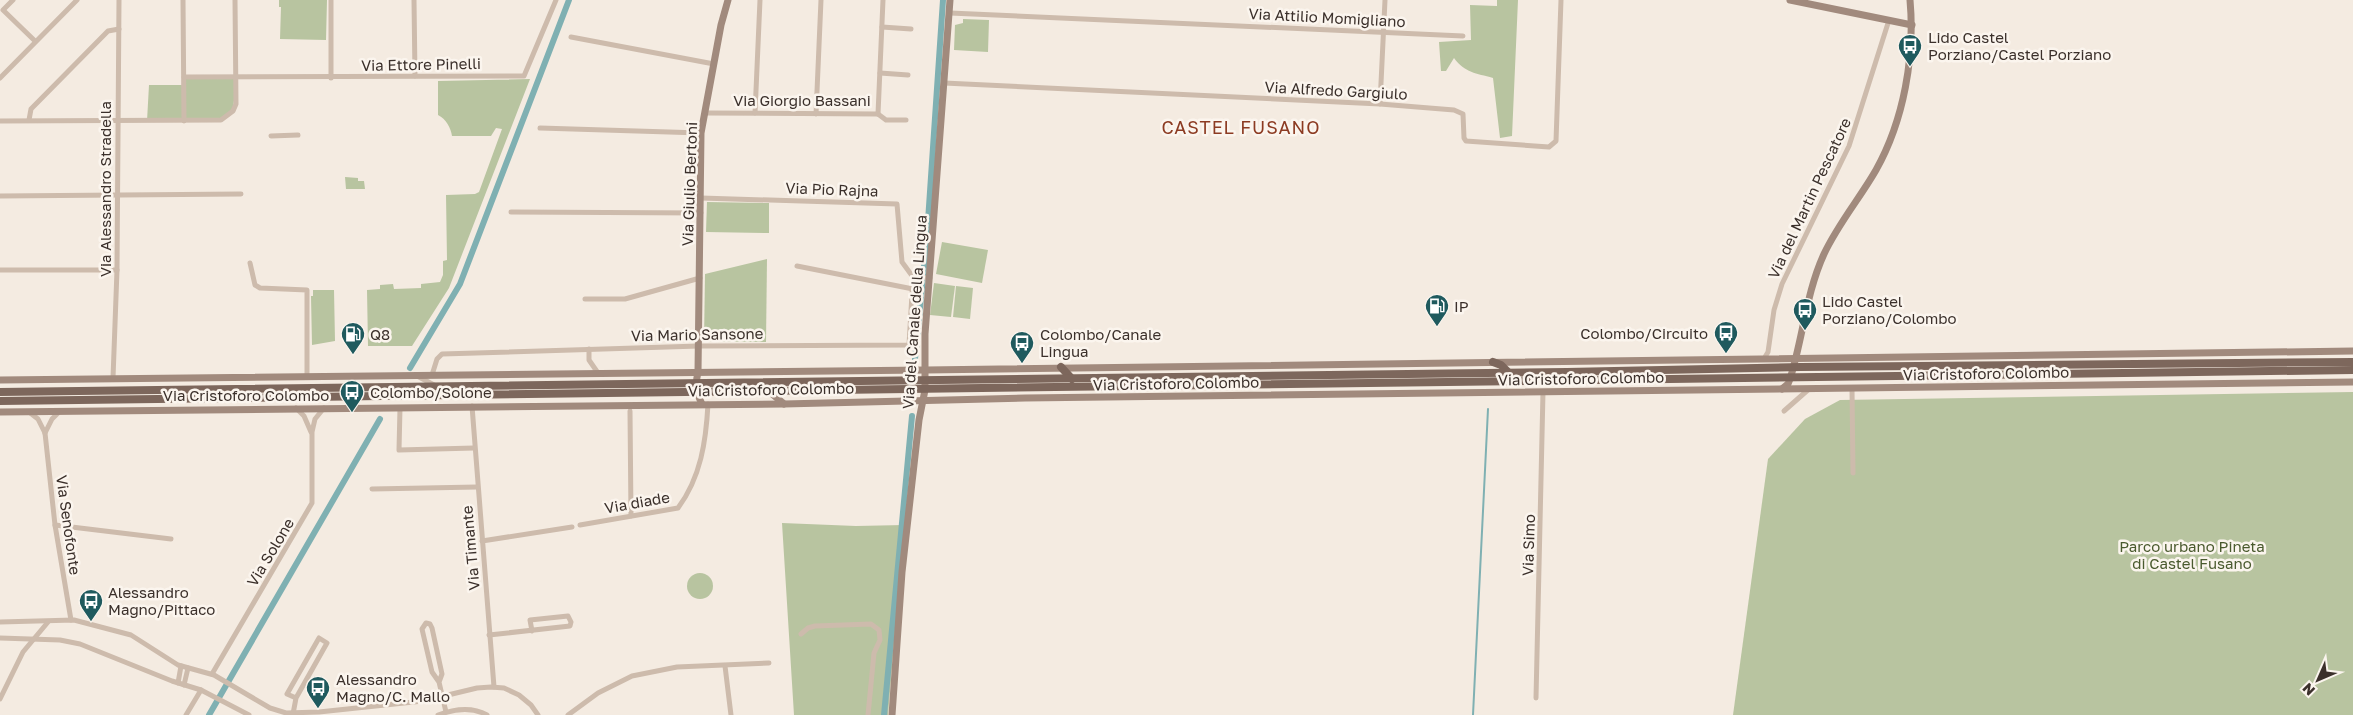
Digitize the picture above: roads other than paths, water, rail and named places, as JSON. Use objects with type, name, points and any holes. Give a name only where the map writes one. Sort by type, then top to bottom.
[{"type":"main road","points":[[1493,362],[1501,365],[1509,373]]},
{"type":"main road","name":"Via Cristoforo Colombo","points":[[0,392],[1509,373],[1794,367],[2353,362]]},
{"type":"main road","points":[[1061,367],[1072,379]]},
{"type":"main road","name":"Via Cristoforo Colombo","points":[[0,401],[1790,379],[2353,370]]},
{"type":"street","points":[[14,0],[3,10],[35,41]]},
{"type":"street","points":[[0,78],[77,0]]},
{"type":"street","name":"Via Alessandro Stradella","points":[[113,378],[117,270],[119,0]]},
{"type":"street","points":[[183,0],[184,121]]},
{"type":"street","points":[[0,120],[221,120],[233,111],[236,104],[235,0]]},
{"type":"street","points":[[331,0],[331,78]]},
{"type":"street","points":[[414,0],[415,76]]},
{"type":"street","name":"Via Ettore Pinelli","points":[[184,77],[524,76],[556,0]]},
{"type":"street","name":"Via Giulio Bertoni","points":[[705,404],[697,393],[696,383],[699,346],[701,134],[728,0]]},
{"type":"street","points":[[755,113],[760,0]]},
{"type":"street","points":[[816,114],[821,0]]},
{"type":"street","name":"Via Giorgio Bassani","points":[[705,113],[878,114],[883,0]]},
{"type":"street","name":"Via del Canale della Lingua","points":[[892,715],[902,572],[926,380],[929,278],[950,0]]},
{"type":"street","points":[[1380,104],[1385,0]]},
{"type":"street","name":"Via Alfredo Gargiulo","points":[[944,83],[1380,104],[1459,111],[1464,118],[1464,138],[1466,141],[1549,147],[1556,141],[1561,0]]},
{"type":"street","points":[[1790,0],[1912,25]]},
{"type":"street","points":[[1782,390],[1788,384],[1794,367],[1813,282],[1824,254],[1877,169],[1893,134],[1901,109],[1912,25],[1910,0]]},
{"type":"street","name":"Via Attilio Momigliano","points":[[950,13],[1463,36]]},
{"type":"street","name":"Via del Martin Pescatore","points":[[1765,357],[1768,352],[1774,310],[1782,284],[1849,146],[1889,20]]},
{"type":"street","points":[[882,27],[911,29]]},
{"type":"street","points":[[29,120],[31,108],[108,31],[119,29]]},
{"type":"street","points":[[571,37],[714,64]]},
{"type":"street","points":[[880,74],[908,75]]},
{"type":"street","points":[[878,114],[886,120],[906,120]]},
{"type":"street","points":[[540,128],[701,134]]},
{"type":"street","points":[[272,136],[298,135]]},
{"type":"street","points":[[0,196],[241,194]]},
{"type":"street","name":"Via Pio Rajna","points":[[701,198],[897,204],[902,262],[914,277]]},
{"type":"street","points":[[511,212],[701,213]]},
{"type":"street","name":"Via Cristoforo Colombo","points":[[250,263],[255,285],[260,288],[307,290],[308,377]]},
{"type":"street","points":[[797,266],[913,289]]},
{"type":"street","points":[[0,270],[117,270]]},
{"type":"street","points":[[914,277],[929,278]]},
{"type":"street","name":"Via Mario Sansone","points":[[432,375],[437,359],[442,354],[699,346],[909,345],[914,277]]},
{"type":"street","points":[[585,299],[625,299],[700,278]]},
{"type":"street","points":[[589,349],[589,360],[598,373]]},
{"type":"street","name":"Via Cristoforo Colombo","points":[[0,380],[926,370],[2353,350]]},
{"type":"street","points":[[1965,366],[1975,356]]},
{"type":"street","points":[[419,376],[436,387]]},
{"type":"street","points":[[1625,381],[1636,391]]},
{"type":"street","name":"Via Cristoforo Colombo","points":[[0,412],[784,404],[2353,382]]},
{"type":"street","points":[[1784,411],[1809,389]]},
{"type":"street","points":[[1852,389],[1853,473]]},
{"type":"street","points":[[770,392],[784,404]]},
{"type":"street","name":"Via Simo","points":[[1536,698],[1544,392]]},
{"type":"street","name":"Via diade","points":[[580,525],[678,508],[683,502],[704,452],[705,404]]},
{"type":"street","name":"Via Timante","points":[[472,406],[494,687]]},
{"type":"street","points":[[296,408],[304,416],[312,432]]},
{"type":"street","points":[[312,432],[315,419],[324,408]]},
{"type":"street","points":[[400,408],[399,450],[474,448]]},
{"type":"street","points":[[45,433],[52,419],[60,411]]},
{"type":"street","points":[[630,411],[631,516]]},
{"type":"street","points":[[29,412],[38,419],[45,433]]},
{"type":"street","name":"Via Solone","points":[[214,676],[312,503],[312,432]]},
{"type":"street","name":"Via Senofonte","points":[[45,433],[55,524],[71,620]]},
{"type":"street","points":[[372,489],[477,487]]},
{"type":"street","points":[[55,524],[171,540]]},
{"type":"street","points":[[482,541],[572,527]]},
{"type":"street","points":[[489,634],[532,631],[570,626],[571,622],[568,616],[530,620],[532,631]]},
{"type":"street","points":[[0,622],[71,620],[133,636],[181,666],[214,676],[270,708],[294,714],[414,702],[443,697],[479,687],[494,687],[519,695],[538,715]]},
{"type":"street","points":[[0,698],[21,656],[48,622]]},
{"type":"street","points":[[439,682],[441,670],[432,628],[430,624],[426,623],[422,630],[432,672],[439,682],[446,712]]},
{"type":"street","points":[[801,634],[808,628],[815,626],[871,624],[879,630],[880,640],[874,653],[868,715]]},
{"type":"street","points":[[0,638],[60,640],[80,644],[203,691],[249,715]]},
{"type":"street","points":[[294,714],[296,698],[327,643],[319,638],[287,694],[296,698]]},
{"type":"street","points":[[568,715],[598,693],[632,676],[677,667],[769,663]]},
{"type":"street","points":[[178,683],[181,666]]},
{"type":"street","points":[[725,666],[730,715]]},
{"type":"street","points":[[184,685],[188,668]]},
{"type":"street","points":[[186,715],[203,691]]},
{"type":"street","points":[[438,715],[446,712],[471,710],[486,715]]},
{"type":"waterway","points":[[410,368],[460,284],[569,0]]},
{"type":"waterway","points":[[915,359],[927,236],[943,0]]},
{"type":"waterway","points":[[1473,715],[1488,409]]},
{"type":"waterway","points":[[884,715],[912,416]]},
{"type":"waterway","points":[[209,715],[380,419]]},
{"type":"place","name":"Lido Castel Porziano/Castel Porziano","points":[[1910,67]]},
{"type":"place","name":"IP","points":[[1437,327]]},
{"type":"place","name":"Lido Castel Porziano/Colombo","points":[[1805,331]]},
{"type":"place","name":"Colombo/Circuito","points":[[1726,354]]},
{"type":"place","name":"Q8","points":[[353,355]]},
{"type":"place","name":"Colombo/Canale Lingua","points":[[1022,364]]},
{"type":"place","name":"Colombo/Solone","points":[[352,413]]},
{"type":"place","name":"Alessandro Magno/Pittaco","points":[[91,622]]},
{"type":"place","name":"Alessandro Magno/C. Mallo","points":[[318,709]]},
{"type":"district","name":"CASTEL FUSANO","points":[[1241,127]]},
{"type":"park label","name":"Parco urbano Pineta di Castel Fusano","points":[[2192,554]]}]
